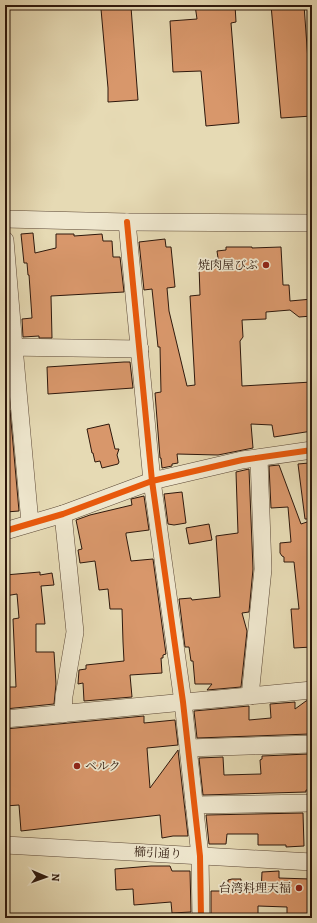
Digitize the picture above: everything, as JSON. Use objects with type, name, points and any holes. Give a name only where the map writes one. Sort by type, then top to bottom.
[{"type":"street","points":[[5,219],[127,222],[312,223]]},
{"type":"street","points":[[127,222],[152,481],[183,702],[200,856],[201,918]]},
{"type":"street","points":[[5,240],[9,347],[30,524]]},
{"type":"street","points":[[9,347],[140,349]]},
{"type":"street","points":[[5,531],[63,514],[152,481],[242,460],[312,450]]},
{"type":"street","points":[[250,696],[263,569],[259,458]]},
{"type":"street","points":[[63,514],[75,632],[64,696],[63,714]]},
{"type":"street","points":[[5,719],[312,690]]},
{"type":"street","points":[[188,748],[312,744]]},
{"type":"street","points":[[194,805],[312,803]]},
{"type":"street","name":"櫛引通り","points":[[5,844],[312,862]]},
{"type":"building","points":[[195,5],[235,5],[236,22],[231,23],[239,123],[206,126],[201,71],[173,72],[170,21],[197,19]]},
{"type":"building","points":[[271,5],[304,5],[312,116],[281,118]]},
{"type":"building","points":[[131,7],[138,100],[108,102],[101,9]]},
{"type":"building","points":[[33,233],[35,253],[56,248],[56,234],[74,234],[74,236],[102,234],[103,241],[112,241],[113,257],[120,257],[124,292],[51,296],[52,338],[39,338],[39,336],[23,337],[22,319],[32,318],[29,275],[27,263],[24,263],[21,234]]},
{"type":"building","points":[[165,239],[166,247],[171,247],[175,287],[167,288],[169,311],[187,386],[195,385],[190,296],[200,295],[199,266],[219,265],[217,251],[226,250],[226,247],[281,247],[283,285],[289,285],[290,301],[312,299],[312,316],[299,317],[290,310],[266,312],[266,319],[242,320],[243,337],[240,341],[242,386],[312,382],[312,431],[274,437],[272,425],[251,424],[253,448],[218,455],[177,454],[178,463],[162,468],[155,393],[161,392],[160,347],[158,347],[152,289],[144,290],[139,242]]},
{"type":"building","points":[[130,362],[133,388],[48,394],[47,367]]},
{"type":"building","points":[[5,410],[10,410],[19,511],[6,512],[5,497]]},
{"type":"building","points":[[109,424],[115,449],[119,449],[117,455],[119,462],[118,464],[102,468],[100,461],[95,462],[87,429]]},
{"type":"building","points":[[309,463],[312,486],[312,519],[305,519],[298,464]]},
{"type":"building","points":[[279,465],[301,524],[310,521],[312,539],[312,647],[294,648],[291,609],[299,609],[294,562],[284,562],[284,557],[280,553],[280,543],[291,542],[288,507],[271,508],[269,466]]},
{"type":"building","points":[[249,469],[253,569],[249,612],[242,613],[247,631],[241,687],[207,690],[212,684],[195,684],[193,661],[191,661],[189,647],[185,647],[179,599],[191,598],[192,600],[220,597],[216,536],[238,533],[236,472]]},
{"type":"building","points":[[182,492],[186,523],[174,525],[168,524],[164,494]]},
{"type":"building","points":[[144,496],[149,530],[126,533],[126,535],[131,561],[153,559],[166,654],[163,655],[163,658],[161,658],[162,673],[130,675],[132,697],[84,701],[83,683],[78,684],[79,670],[86,669],[86,665],[124,661],[122,609],[110,609],[108,589],[99,590],[95,561],[80,563],[78,550],[82,549],[76,520],[90,515],[132,505],[131,499]]},
{"type":"building","points":[[209,524],[212,540],[189,544],[186,528]]},
{"type":"building","points":[[40,572],[40,575],[52,573],[54,585],[41,586],[45,624],[36,624],[36,652],[54,652],[56,684],[54,704],[5,709],[6,687],[16,687],[13,619],[19,618],[17,594],[5,596],[5,575]]},
{"type":"building","points":[[309,700],[310,734],[197,738],[194,711],[249,706],[249,720],[271,718],[270,704],[295,702],[295,709]]},
{"type":"building","name":"ベルク","points":[[144,716],[144,723],[175,720],[178,745],[147,748],[150,788],[178,750],[188,836],[162,838],[160,815],[21,831],[19,805],[5,806],[5,729]]},
{"type":"building","points":[[308,754],[309,790],[306,790],[306,792],[203,795],[199,758],[223,757],[224,775],[261,774],[260,760],[262,759],[262,756]]},
{"type":"building","points":[[303,813],[304,846],[286,847],[286,845],[258,845],[258,834],[227,834],[226,844],[209,844],[206,815]]},
{"type":"building","points":[[170,866],[172,871],[190,871],[191,912],[172,913],[171,902],[134,905],[133,889],[116,890],[115,869]]},
{"type":"building","points":[[279,871],[279,878],[310,879],[311,918],[294,918],[294,916],[287,917],[287,907],[258,906],[258,918],[211,918],[211,891],[222,891],[222,888],[228,889],[228,880],[241,879],[241,892],[261,892],[262,872]]},
{"type":"cycle path","points":[[127,222],[152,481],[183,702],[200,856],[201,918]]},
{"type":"cycle path","points":[[5,531],[63,514],[152,481],[242,460],[312,450]]},
{"type":"place","name":"焼肉屋びぶ","points":[[266,265]]},
{"type":"place","name":"ベルク","points":[[77,766]]},
{"type":"place","name":"台湾料理天福","points":[[299,888]]}]
